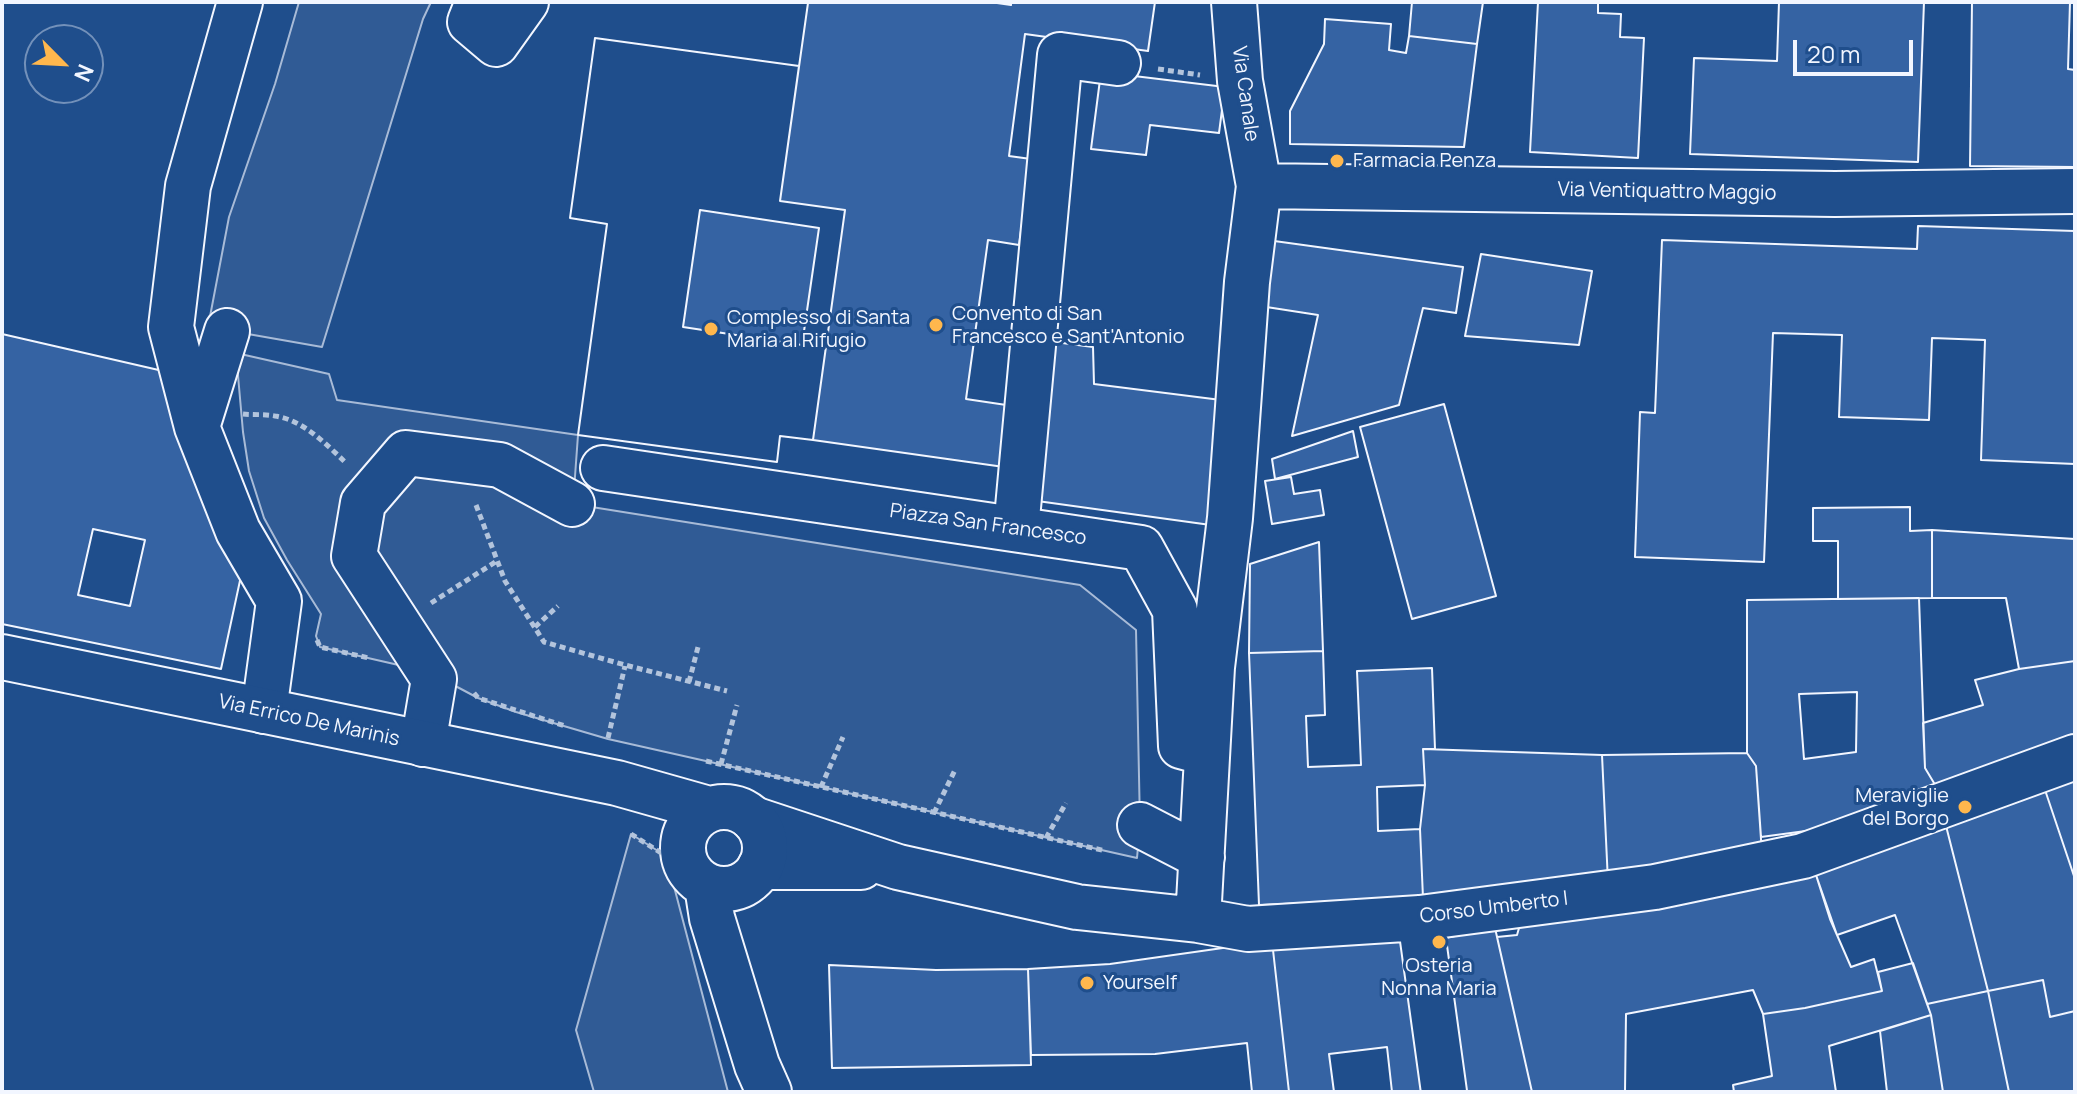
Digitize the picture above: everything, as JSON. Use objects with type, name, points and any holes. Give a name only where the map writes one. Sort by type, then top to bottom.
[{"type":"street","points":[[240,2],[188,186],[171,327],[197,427],[238,531],[279,601],[264,711]]},
{"type":"street","points":[[478,2],[470,22],[496,44],[526,2]]},
{"type":"street","name":"Via Canale","points":[[1234,2],[1240,81],[1259,186]]},
{"type":"street","points":[[1016,529],[1060,55],[1118,63]]},
{"type":"street","points":[[1198,920],[1212,667],[1230,518],[1247,282],[1259,186]]},
{"type":"street","name":"Via Ventiquattro Maggio","points":[[1259,186],[1835,194],[2075,191]]},
{"type":"street","points":[[197,427],[227,331]]},
{"type":"street","points":[[423,744],[434,679],[354,556],[363,503],[406,453],[500,465],[572,504]]},
{"type":"street","name":"Piazza San Francesco","points":[[603,468],[1141,548],[1175,610],[1181,746],[1208,753]]},
{"type":"street","name":"Via Errico De Marinis","points":[[2,657],[423,744],[620,762],[709,809]]},
{"type":"street","name":"Corso Umberto I","points":[[753,819],[898,867],[1077,907],[1198,920],[1248,929],[1420,918],[1655,887],[1803,856],[2075,757]]},
{"type":"street","points":[[620,762],[682,850],[697,880],[737,879]]},
{"type":"street","points":[[682,850],[689,826],[697,816],[720,806],[743,811],[761,829],[765,842],[764,855],[737,879],[712,918],[757,1065],[769,1092]]},
{"type":"street","points":[[1140,825],[1202,857]]},
{"type":"street","name":"Corso Umberto I","points":[[737,879],[898,867]]},
{"type":"street","points":[[1420,918],[1444,1092]]},
{"type":"path","points":[[1118,63],[1240,81]]},
{"type":"path","points":[[240,403],[242,423]]},
{"type":"path","points":[[242,414],[277,416],[294,422],[323,441],[371,492]]},
{"type":"path","points":[[458,460],[505,581],[544,642],[727,691]]},
{"type":"path","points":[[420,610],[497,561]]},
{"type":"path","points":[[535,627],[558,606]]},
{"type":"path","points":[[316,636],[320,647],[429,672]]},
{"type":"path","points":[[689,682],[698,647]]},
{"type":"path","points":[[620,762],[608,739],[625,665]]},
{"type":"path","points":[[470,687],[478,698],[577,730]]},
{"type":"path","points":[[721,764],[737,705]]},
{"type":"path","points":[[821,787],[843,737]]},
{"type":"path","points":[[693,758],[1107,851]]},
{"type":"path","points":[[934,813],[955,770]]},
{"type":"path","points":[[1046,838],[1066,803]]},
{"type":"shaded area","points":[[299,2],[431,2],[423,19],[322,347],[208,327],[229,217],[275,84]]},
{"type":"shaded area","points":[[236,353],[329,374],[337,400],[578,435],[573,504],[1080,585],[1136,630],[1140,825],[1137,858],[608,739],[478,698],[429,672],[320,647],[316,636],[321,614],[264,518],[249,471]]},
{"type":"shaded area","points":[[631,834],[666,856],[728,1092],[594,1092],[576,1030]]},
{"type":"building","name":"Convento di San Francesco e Sant'Antonio","points":[[801,2],[990,2],[1011,5],[1011,2],[1155,2],[1148,51],[1025,34],[1009,156],[1031,159],[1019,245],[988,240],[966,399],[1013,406],[1004,467],[813,440],[845,210],[780,201],[808,3]]},
{"type":"building","points":[[1412,2],[1483,2],[1477,44],[1409,36]]},
{"type":"building","points":[[1538,2],[1598,2],[1598,13],[1621,14],[1620,37],[1644,38],[1638,158],[1530,152]]},
{"type":"building","points":[[1779,2],[1924,2],[1918,162],[1690,154],[1694,58],[1777,61]]},
{"type":"building","points":[[1972,2],[2070,2],[2068,69],[2075,70],[2075,167],[1970,166]]},
{"type":"building","points":[[1325,19],[1391,24],[1389,50],[1406,53],[1409,36],[1477,44],[1464,147],[1290,144],[1290,111],[1324,44]]},
{"type":"building","name":"Complesso di Santa Maria al Rifugio","points":[[595,38],[799,66],[780,201],[845,210],[813,440],[780,436],[777,462],[578,435],[607,224],[570,218]],"holes":[[[700,210],[819,228],[802,345],[683,327]]]},
{"type":"building","name":"Complesso di Santa Maria al Rifugio","points":[[595,38],[799,66],[780,201],[845,210],[813,440],[780,436],[777,462],[578,435],[607,224],[570,218]]},
{"type":"building","points":[[1101,72],[1225,87],[1219,133],[1150,125],[1146,155],[1091,149]]},
{"type":"building","points":[[1918,226],[2075,231],[2075,464],[1981,460],[1985,340],[1932,338],[1929,420],[1839,417],[1842,335],[1773,333],[1764,562],[1635,557],[1640,412],[1655,413],[1662,240],[1917,249]]},
{"type":"building","points":[[1267,240],[1463,267],[1456,313],[1423,308],[1399,405],[1292,436],[1318,315],[1260,306]]},
{"type":"building","points":[[1481,254],[1592,271],[1579,345],[1465,336]]},
{"type":"building","points":[[2,334],[163,371],[244,562],[221,669],[2,624]],"holes":[[[93,529],[145,540],[130,606],[78,595]]]},
{"type":"building","points":[[1047,341],[1093,347],[1094,384],[1221,400],[1225,527],[1030,500]]},
{"type":"building","points":[[1444,404],[1496,596],[1412,619],[1360,427]]},
{"type":"building","points":[[1353,431],[1358,457],[1275,479],[1272,459]]},
{"type":"building","points":[[1291,477],[1294,494],[1320,490],[1324,515],[1272,524],[1265,481]]},
{"type":"building","points":[[1910,507],[1910,531],[1932,530],[1932,598],[1838,599],[1838,541],[1813,541],[1813,508]]},
{"type":"building","points":[[1932,530],[2075,539],[2075,661],[2019,669],[2006,598],[1932,598]]},
{"type":"building","points":[[1319,542],[1323,651],[1249,653],[1250,564]]},
{"type":"building","points":[[1919,598],[1925,768],[1943,798],[1858,824],[1761,837],[1756,766],[1747,753],[1747,600]],"holes":[[[1857,692],[1856,752],[1804,759],[1799,694]]]},
{"type":"building","points":[[1323,651],[1325,715],[1306,716],[1308,767],[1361,765],[1357,671],[1432,668],[1435,749],[1423,749],[1425,785],[1377,787],[1378,831],[1420,829],[1423,898],[1259,905],[1249,653]]},
{"type":"building","points":[[2075,661],[2075,749],[1943,798],[1925,768],[1923,723],[1983,705],[1975,680],[2019,669]]},
{"type":"building","points":[[1423,749],[1602,755],[1608,882],[1423,898],[1420,829],[1425,785]]},
{"type":"building","points":[[1747,753],[1756,766],[1762,854],[1608,882],[1602,755]]},
{"type":"building","points":[[2075,772],[2075,879],[2043,784]]},
{"type":"building","points":[[2043,784],[2075,879],[2075,1011],[2050,1017],[2043,980],[1988,991],[1944,818]]},
{"type":"building","points":[[1944,818],[1988,991],[1927,1004],[1895,915],[1837,935],[1816,875],[1816,858]]},
{"type":"building","points":[[1816,875],[1830,919],[1851,967],[1874,959],[1882,991],[1763,1014],[1753,990],[1626,1014],[1625,1092],[1532,1092],[1497,937],[1517,935],[1521,921]]},
{"type":"building","points":[[1418,923],[1438,1092],[1392,1092],[1387,1047],[1329,1054],[1334,1092],[1289,1092],[1272,941]]},
{"type":"building","points":[[1495,928],[1532,1092],[1452,1092],[1430,941]]},
{"type":"building","points":[[1272,941],[1289,1092],[1252,1092],[1247,1043],[1155,1054],[1031,1055],[1028,969],[1110,964]]},
{"type":"building","points":[[1913,963],[1931,1015],[1829,1046],[1836,1092],[1734,1092],[1733,1085],[1772,1076],[1763,1014],[1882,991],[1878,972]]},
{"type":"building","points":[[829,965],[936,970],[1028,969],[1031,1065],[832,1068]]},
{"type":"building","points":[[2043,980],[2050,1017],[2075,1011],[2075,1092],[2009,1092],[1988,991]]},
{"type":"building","points":[[1988,991],[2009,1092],[1943,1092],[1927,1004]]},
{"type":"building","points":[[1931,1015],[1943,1092],[1887,1092],[1880,1031]]},
{"type":"place","name":"Farmacia Penza","points":[[1337,161]]},
{"type":"place","name":"Convento di San Francesco e Sant'Antonio","points":[[936,325]]},
{"type":"place","name":"Complesso di Santa Maria al Rifugio","points":[[711,329]]},
{"type":"place","name":"Meraviglie del Borgo","points":[[1965,807]]},
{"type":"place","name":"Osteria Nonna Maria","points":[[1439,942]]},
{"type":"place","name":"Yourself","points":[[1087,983]]}]
